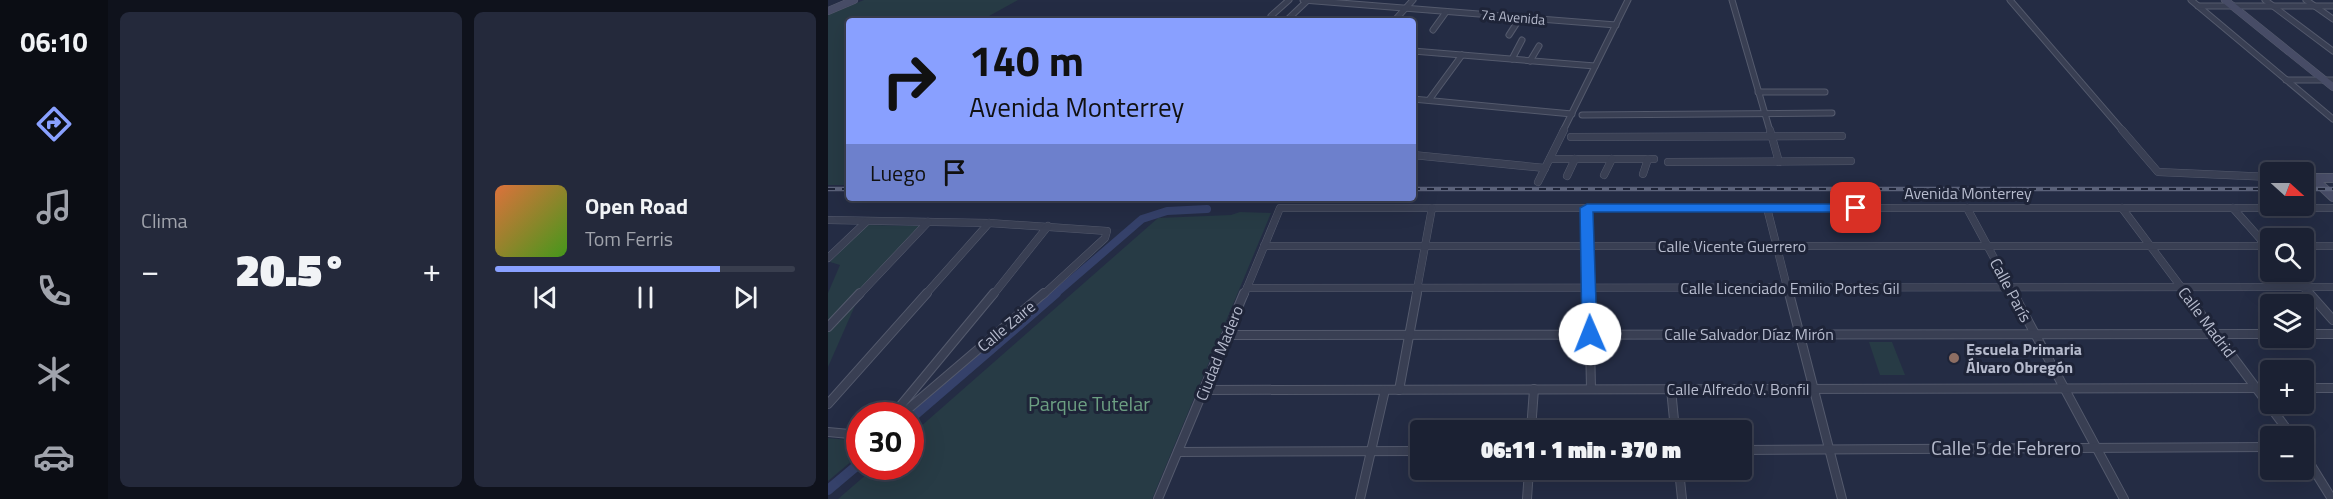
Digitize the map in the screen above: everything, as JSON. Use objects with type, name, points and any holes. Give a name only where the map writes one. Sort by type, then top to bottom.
[{"type":"street","points":[[828,11],[854,0]]},
{"type":"street","points":[[1271,16],[1288,0]]},
{"type":"street","name":"7a Avenida","points":[[1303,0],[1616,25]]},
{"type":"street","points":[[1289,18],[1308,0]]},
{"type":"street","points":[[1397,18],[1413,0]]},
{"type":"street","points":[[1538,182],[1628,0]]},
{"type":"street","points":[[1732,0],[1779,162]]},
{"type":"street","points":[[2010,0],[2158,172],[2260,177]]},
{"type":"street","points":[[2191,0],[2333,119]]},
{"type":"street","points":[[2225,0],[2333,87]]},
{"type":"street","points":[[2265,0],[2333,51]]},
{"type":"street","points":[[2306,0],[2333,19]]},
{"type":"street","points":[[2198,6],[2333,6]]},
{"type":"street","points":[[1433,30],[1446,12]]},
{"type":"street","points":[[1509,34],[1520,18]]},
{"type":"street","points":[[1512,59],[1522,40]]},
{"type":"street","points":[[1530,61],[1539,46]]},
{"type":"street","points":[[1416,51],[1595,66]]},
{"type":"street","points":[[1429,100],[1462,55]]},
{"type":"street","points":[[2286,80],[2333,80]]},
{"type":"street","points":[[1758,92],[1825,92]]},
{"type":"street","points":[[1416,99],[1572,114]]},
{"type":"street","points":[[1582,115],[1832,113]]},
{"type":"street","points":[[1571,137],[1842,136]]},
{"type":"street","points":[[1416,155],[1545,168]]},
{"type":"street","points":[[1550,159],[1651,159],[1643,174]]},
{"type":"street","points":[[1567,176],[1575,159]]},
{"type":"street","points":[[1604,176],[1612,159]]},
{"type":"street","points":[[1668,162],[1851,161]]},
{"type":"street","points":[[2314,178],[2333,178]]},
{"type":"street","points":[[2314,183],[2333,197]]},
{"type":"street","name":"Avenida Monterrey","points":[[1280,208],[2333,208]]},
{"type":"street","name":"Ciudad Madero","points":[[1158,499],[1280,208]]},
{"type":"street","points":[[1399,390],[1432,208]]},
{"type":"street","points":[[1587,208],[1591,389]]},
{"type":"street","points":[[1767,208],[1842,499]]},
{"type":"street","name":"Calle París","points":[[1967,208],[2124,499]]},
{"type":"street","name":"Calle Madrid","points":[[2122,208],[2284,426]]},
{"type":"street","points":[[2233,208],[2260,237]]},
{"type":"street","points":[[828,220],[1048,226]]},
{"type":"street","points":[[828,258],[866,222]]},
{"type":"street","points":[[828,327],[928,222]]},
{"type":"street","points":[[828,404],[988,223]]},
{"type":"street","points":[[905,402],[1048,226]]},
{"type":"street","name":"Calle Zaire","points":[[916,402],[1047,291],[1105,238],[1107,231],[1048,226]]},
{"type":"street","name":"Calle Vicente Guerrero","points":[[1264,246],[2260,247]]},
{"type":"street","points":[[2314,246],[2333,246]]},
{"type":"street","points":[[2299,282],[2333,320]]},
{"type":"street","name":"Calle Licenciado Emilio Portes Gil","points":[[1246,288],[2333,287]]},
{"type":"street","name":"Calle Salvador Díaz Mirón","points":[[1226,335],[2260,334]]},
{"type":"street","points":[[2314,334],[2333,334]]},
{"type":"street","name":"Calle Alfredo V. Bonfil","points":[[1204,390],[2260,388]]},
{"type":"street","points":[[2314,388],[2333,388]]},
{"type":"street","points":[[1532,420],[1534,389]]},
{"type":"street","points":[[1360,499],[1385,390]]},
{"type":"street","points":[[1671,390],[1674,420]]},
{"type":"street","points":[[828,432],[846,434]]},
{"type":"street","name":"Calle 5 de Febrero","points":[[1752,450],[2260,447]]},
{"type":"street","points":[[1178,452],[1410,451]]},
{"type":"street","points":[[2314,470],[2332,499]]},
{"type":"street","points":[[1527,499],[1528,480]]},
{"type":"street","points":[[1680,480],[1682,499]]},
{"type":"green space","points":[[864,0],[1018,0],[985,18],[846,18],[846,185],[828,185],[828,15]]},
{"type":"green space","name":"Parque Tutelar","points":[[1240,212],[1271,213],[1152,499],[838,499],[860,480],[924,480],[924,424],[1158,218],[1231,215]]},
{"type":"green space","points":[[867,225],[920,226],[828,323],[828,293],[840,265],[830,262]]},
{"type":"green space","points":[[857,301],[828,367],[828,331]]},
{"type":"green space","points":[[1869,342],[1892,342],[1905,375],[1880,375]]},
{"type":"green space","points":[[828,438],[846,440],[846,466],[828,481]]},
{"type":"waterway","points":[[1054,295],[1142,219],[1167,211],[1207,209]]},
{"type":"waterway","points":[[924,407],[1056,293]]},
{"type":"waterway","points":[[828,490],[846,475]]},
{"type":"railway","points":[[828,189],[846,189]]},
{"type":"railway","points":[[1416,189],[2260,189]]},
{"type":"railway","points":[[2314,189],[2333,189]]},
{"type":"place","name":"Escuela Primaria Álvaro Obregón","points":[[1954,358]]},
{"type":"route","points":[[1590,334],[1587,208],[1856,208]]}]
